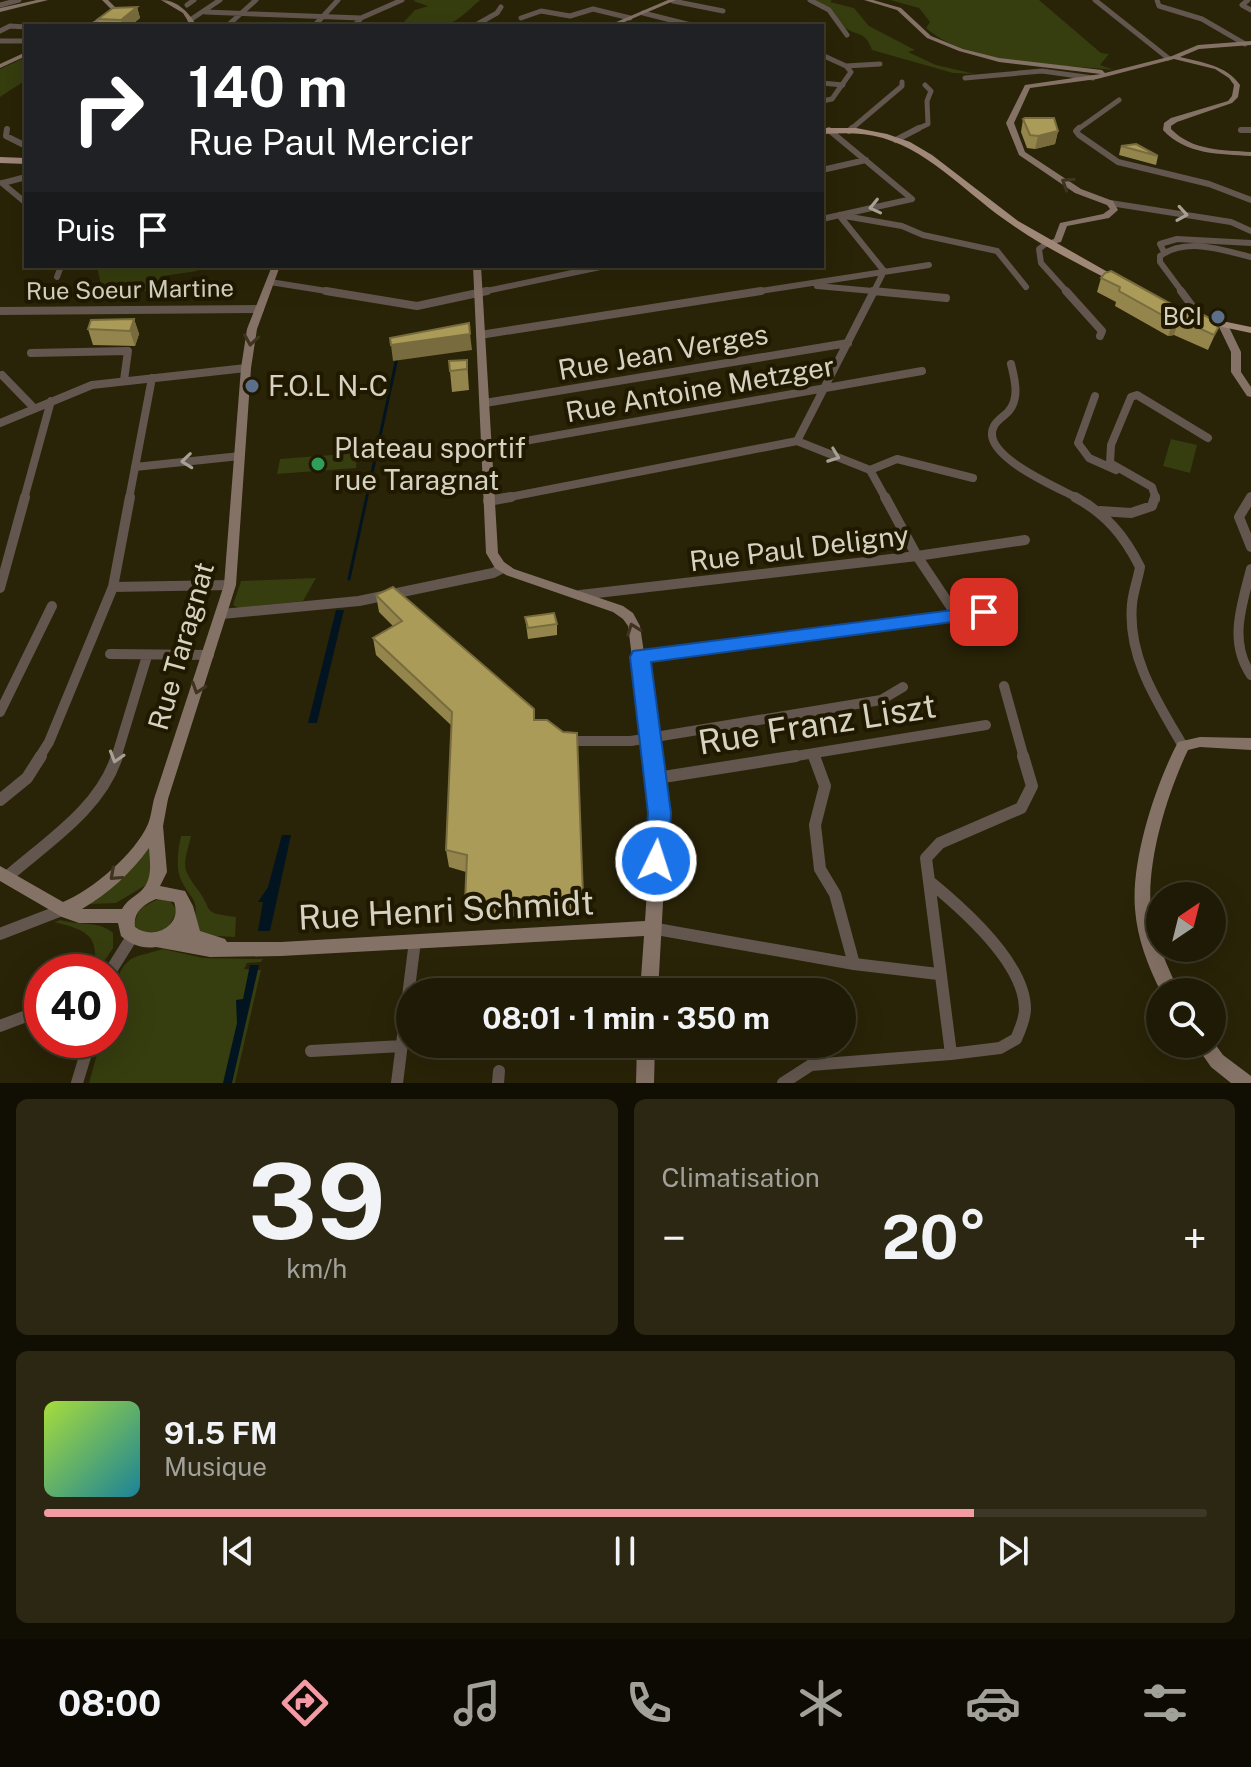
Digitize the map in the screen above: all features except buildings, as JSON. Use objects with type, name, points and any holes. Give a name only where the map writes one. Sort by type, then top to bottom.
[{"type":"main road","points":[[826,131],[849,131],[896,140],[934,157],[1007,217],[1138,292]]},
{"type":"main road","points":[[0,160],[24,161]]},
{"type":"main road","points":[[1189,315],[1224,327],[1248,330]]},
{"type":"street","points":[[0,7],[19,0]]},
{"type":"street","points":[[0,7],[45,0]]},
{"type":"street","points":[[94,24],[112,14],[114,9],[105,0]]},
{"type":"street","points":[[164,0],[185,12],[190,24],[220,0]]},
{"type":"street","points":[[187,5],[194,0]]},
{"type":"street","points":[[229,24],[256,0]]},
{"type":"street","points":[[316,24],[338,0]]},
{"type":"street","points":[[356,24],[361,18],[402,0]]},
{"type":"street","points":[[615,24],[673,0],[723,11]]},
{"type":"street","points":[[810,0],[829,10],[847,35]]},
{"type":"street","points":[[867,0],[899,9],[929,37],[974,55],[1109,73]]},
{"type":"street","points":[[1095,0],[1171,57],[1193,60],[1222,71],[1234,80],[1237,92],[1230,102],[1174,120],[1167,125],[1171,136],[1193,146],[1251,154]]},
{"type":"street","points":[[1157,0],[1159,6],[1202,19],[1248,44]]},
{"type":"street","points":[[1248,0],[1242,5],[1251,10]]},
{"type":"street","points":[[521,18],[548,11],[576,15],[600,6]]},
{"type":"street","points":[[478,24],[497,13],[501,7]]},
{"type":"street","points":[[593,9],[630,18]]},
{"type":"street","points":[[205,12],[361,18]]},
{"type":"street","points":[[643,13],[680,24]]},
{"type":"street","points":[[0,31],[10,26],[24,27]]},
{"type":"street","points":[[0,41],[24,41]]},
{"type":"street","points":[[1248,44],[1190,48],[1156,63],[1093,78],[1027,86],[1010,123],[1022,153],[1078,191],[1110,203],[1231,222],[1251,231]]},
{"type":"street","points":[[0,66],[24,55]]},
{"type":"street","points":[[824,56],[846,66],[880,64]]},
{"type":"street","points":[[824,101],[832,99],[851,75],[846,66]]},
{"type":"street","points":[[965,78],[1042,71],[1093,78]]},
{"type":"street","points":[[849,131],[902,86],[902,82]]},
{"type":"street","points":[[824,83],[843,85]]},
{"type":"street","points":[[896,140],[928,124],[927,101],[931,91],[925,85]]},
{"type":"street","points":[[1119,100],[1081,126],[1076,131],[1079,135],[1118,162],[1209,184],[1251,200]]},
{"type":"street","points":[[7,129],[6,136],[24,145]]},
{"type":"street","points":[[1241,130],[1251,130]]},
{"type":"street","points":[[824,219],[912,199],[826,131]]},
{"type":"street","points":[[15,140],[24,133]]},
{"type":"street","points":[[824,170],[866,160]]},
{"type":"street","points":[[1,184],[24,178]]},
{"type":"street","points":[[1,184],[24,201]]},
{"type":"street","points":[[1100,336],[1102,331],[1041,263],[1039,249],[1058,240],[1063,225],[1111,214],[1114,210],[1110,203]]},
{"type":"street","points":[[839,215],[884,271]]},
{"type":"street","points":[[839,215],[902,226],[923,235],[997,251],[1026,287]]},
{"type":"street","points":[[1164,252],[1160,244],[1177,239],[1251,243]]},
{"type":"street","points":[[1232,342],[1189,315],[1190,303],[1160,262],[1160,256],[1164,252],[1191,247],[1251,257]]},
{"type":"street","points":[[480,335],[929,265]]},
{"type":"street","points":[[57,277],[60,268]]},
{"type":"street","name":"Rue Taragnat","points":[[148,894],[159,872],[155,826],[230,585],[246,368],[252,329],[275,268]]},
{"type":"street","points":[[477,268],[492,553],[503,568],[628,616],[634,626],[660,813],[649,978]]},
{"type":"street","points":[[270,282],[417,306],[596,268]]},
{"type":"street","points":[[797,441],[884,271]]},
{"type":"street","points":[[806,285],[946,298]]},
{"type":"street","name":"Rue Soeur Martine","points":[[0,311],[260,309]]},
{"type":"street","points":[[1224,327],[1236,352],[1236,372],[1251,394]]},
{"type":"street","points":[[1232,342],[1248,330]]},
{"type":"street","name":"Rue Jean Verges","points":[[485,403],[848,343]]},
{"type":"street","points":[[31,353],[128,351],[124,380]]},
{"type":"street","points":[[1011,364],[1014,402],[994,427],[992,436],[996,445],[1009,460],[1100,511],[1123,534],[1140,567],[1132,601],[1134,645],[1155,698],[1183,746]]},
{"type":"street","points":[[0,423],[92,385],[246,368]]},
{"type":"street","name":"Rue Antoine Metzger","points":[[485,448],[922,371]]},
{"type":"street","points":[[2,375],[34,408]]},
{"type":"street","points":[[0,800],[27,778],[49,742],[113,587],[152,378]]},
{"type":"street","points":[[1119,471],[1110,463],[1110,452],[1131,397],[1137,395],[1208,438]]},
{"type":"street","points":[[1095,396],[1078,443],[1081,452],[1092,461],[1152,487],[1156,500],[1152,507],[1139,513],[1100,511]]},
{"type":"street","points":[[0,588],[51,401]]},
{"type":"street","points":[[488,501],[797,441],[870,470],[917,556],[957,616]]},
{"type":"street","points":[[135,467],[240,456]]},
{"type":"street","points":[[870,470],[897,459],[973,478]]},
{"type":"street","points":[[1251,497],[1238,524],[1251,547]]},
{"type":"street","name":"Rue Paul Deligny","points":[[577,596],[917,556],[1025,540]]},
{"type":"street","points":[[222,614],[398,595],[503,568]]},
{"type":"street","points":[[1251,569],[1236,645],[1240,659],[1251,675]]},
{"type":"street","points":[[113,587],[230,585]]},
{"type":"street","points":[[398,595],[410,603]]},
{"type":"street","points":[[0,712],[52,606]]},
{"type":"street","points":[[640,657],[984,612]]},
{"type":"street","points":[[110,654],[209,655]]},
{"type":"street","points":[[126,916],[79,916],[62,910],[3,875],[90,804],[111,774],[147,656]]},
{"type":"street","points":[[951,1054],[938,974],[926,858],[940,843],[1021,808],[1032,786],[1004,686]]},
{"type":"street","points":[[557,733],[568,743],[651,738],[881,700],[903,687]]},
{"type":"street","name":"Rue Franz Liszt","points":[[657,778],[986,725]]},
{"type":"street","points":[[1183,746],[1200,742],[1251,744]]},
{"type":"street","points":[[1162,978],[1155,966],[1142,906],[1161,795],[1183,746]]},
{"type":"street","points":[[813,754],[825,786],[815,825],[820,869],[835,894],[854,964]]},
{"type":"street","points":[[0,934],[89,898],[142,849],[155,826]]},
{"type":"street","points":[[783,1083],[811,1065],[1000,1048],[1016,1039],[1025,1009],[1022,989],[985,933],[930,882]]},
{"type":"street","points":[[173,893],[185,907],[175,930],[157,940],[148,942],[132,937],[127,931],[126,916],[134,904],[148,894],[173,893]]},
{"type":"street","name":"Rue Henri Schmidt","points":[[185,907],[188,927],[193,936],[242,948]]},
{"type":"street","name":"Rue Henri Schmidt","points":[[157,940],[210,950],[281,949],[651,928],[854,964],[938,974]]},
{"type":"street","points":[[121,954],[132,937]]},
{"type":"street","points":[[410,978],[415,941]]},
{"type":"street","points":[[0,1026],[24,1017]]},
{"type":"street","points":[[311,1051],[396,1046]]},
{"type":"street","points":[[77,1083],[85,1058]]},
{"type":"street","points":[[397,1083],[400,1058]]},
{"type":"street","points":[[645,1083],[646,1058]]},
{"type":"street","points":[[1215,1058],[1246,1083]]},
{"type":"green space","points":[[480,0],[451,23],[402,24],[415,10],[428,6],[413,1]]},
{"type":"green space","points":[[815,0],[832,0],[830,2],[854,8],[869,26],[915,50],[908,52],[936,65],[975,74],[953,73],[872,50],[863,37],[844,27]]},
{"type":"green space","points":[[890,0],[1039,0],[1101,53],[1109,54],[1100,65],[1114,70],[1016,61],[966,50],[926,28],[930,22],[919,8]]},
{"type":"green space","points":[[24,58],[24,81],[0,97],[0,69]]},
{"type":"green space","points":[[97,268],[198,268],[197,271],[163,276],[145,291],[102,290]]},
{"type":"green space","points":[[1171,439],[1197,445],[1190,473],[1163,466]]},
{"type":"green space","name":"Plateau sportif rue Taragnat","points":[[357,453],[356,468],[277,474],[280,459]]},
{"type":"green space","points":[[316,578],[303,601],[239,608],[233,605],[241,581]]},
{"type":"green space","points":[[181,836],[191,836],[185,860],[188,875],[210,910],[236,917],[235,937],[201,935],[193,924],[194,901],[178,871]]},
{"type":"green space","points":[[153,837],[151,882],[116,903],[91,904],[91,899]]},
{"type":"green space","points":[[158,899],[170,901],[177,910],[169,927],[155,935],[136,930],[134,925],[139,909]]},
{"type":"green space","points":[[61,920],[101,926],[113,933],[113,948],[109,954],[95,954],[93,942],[83,932],[54,922]]},
{"type":"green space","points":[[163,949],[203,958],[263,959],[261,962],[247,963],[244,969],[261,970],[235,1083],[89,1083],[96,1058],[128,1058],[128,962]]},
{"type":"water","points":[[336,610],[344,610],[317,723],[308,723]]},
{"type":"water","points":[[282,835],[291,835],[270,931],[258,931],[263,902],[258,902],[268,887]]},
{"type":"water","points":[[250,965],[259,965],[232,1083],[223,1083],[237,1023],[236,1000],[243,999]]},
{"type":"waterway","points":[[349,579],[397,358]]},
{"type":"place","name":"BCI","points":[[1218,317]]},
{"type":"place","name":"F.O.L N-C","points":[[252,386]]},
{"type":"place","name":"Plateau sportif rue Taragnat","points":[[318,464]]},
{"type":"route","points":[[656,861],[660,813],[640,657],[984,612]]}]
